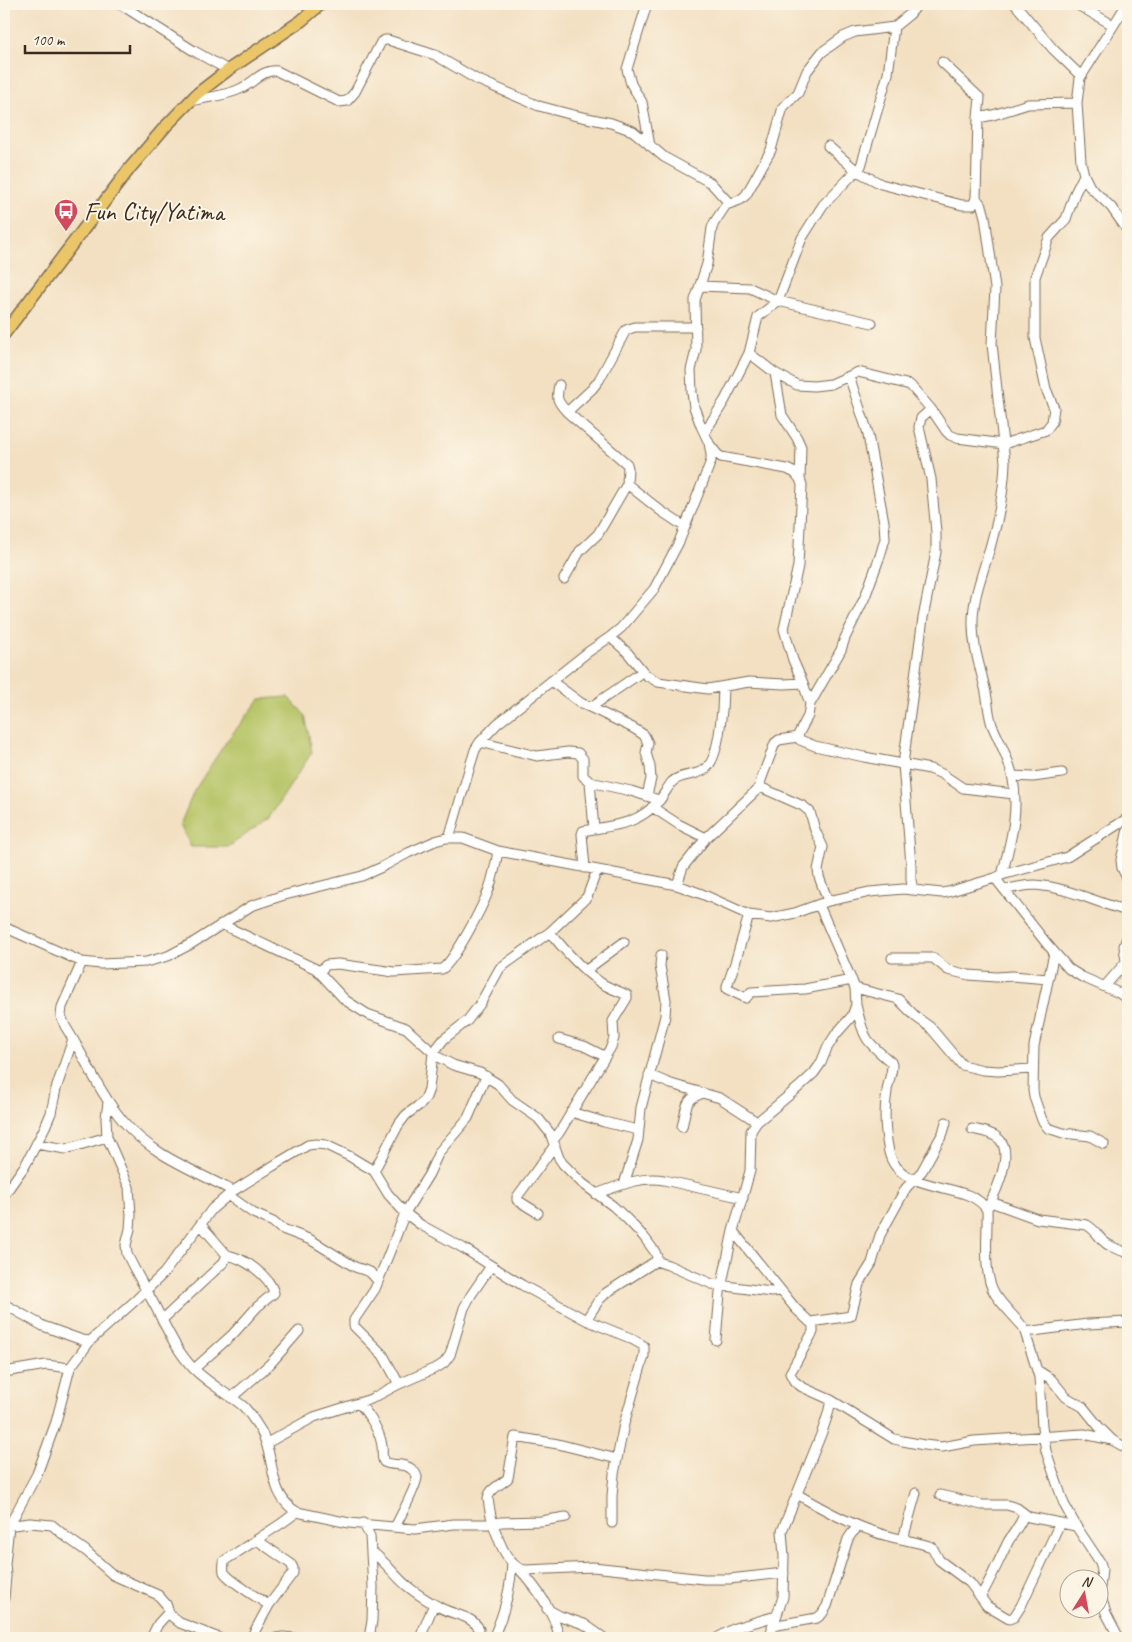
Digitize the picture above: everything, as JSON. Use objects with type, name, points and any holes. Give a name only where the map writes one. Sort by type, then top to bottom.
[{"type":"main road","points":[[4,334],[130,168],[165,126],[192,101],[196,94],[301,21],[321,4]]},
{"type":"street","points":[[120,4],[194,51],[228,70]]},
{"type":"street","points":[[647,4],[626,69],[631,84],[642,102],[650,146]]},
{"type":"street","points":[[800,479],[795,472],[787,469],[721,457],[709,443],[694,407],[692,392],[691,370],[696,350],[694,300],[707,264],[712,228],[721,211],[729,203],[740,200],[746,195],[771,150],[783,107],[797,95],[807,71],[822,52],[843,37],[855,32],[894,27],[910,14],[918,4]]},
{"type":"street","points":[[1015,4],[1053,49],[1081,76]]},
{"type":"street","points":[[1076,4],[1113,24]]},
{"type":"street","points":[[1127,4],[1081,76],[1078,83],[1077,103],[1081,162],[1084,175],[1090,187],[1111,207],[1128,231]]},
{"type":"street","points":[[705,432],[725,400],[749,353],[758,316],[778,300],[805,232],[823,206],[857,171],[864,159],[888,74],[894,27]]},
{"type":"street","points":[[192,101],[237,90],[266,71],[273,70],[339,102],[347,102],[355,92],[381,42],[385,40],[435,55],[476,79],[531,103],[611,123],[632,131],[664,157],[712,183],[729,203]]},
{"type":"street","points":[[828,146],[857,171],[881,184],[962,205],[973,204],[976,198],[980,97],[942,62]]},
{"type":"street","points":[[978,118],[1028,104],[1077,103]]},
{"type":"street","points":[[749,353],[775,373],[797,385],[831,384],[856,372],[861,372],[910,385],[952,436],[1004,444],[1046,430],[1054,418],[1054,408],[1046,389],[1036,338],[1035,277],[1049,238],[1066,219],[1075,193],[1084,175]]},
{"type":"street","points":[[976,198],[982,206],[985,217],[996,288],[992,344],[1004,444],[1003,496],[980,577],[973,626],[977,659],[986,689],[992,724],[1005,753],[1012,776],[1014,794],[1015,817],[999,877],[1004,889],[1054,953],[1074,973],[1105,986],[1128,1000]]},
{"type":"street","points":[[700,286],[750,288],[778,300],[872,323]]},
{"type":"street","points":[[567,412],[599,380],[626,330],[635,327],[696,327]]},
{"type":"street","points":[[775,373],[782,415],[801,447],[798,566],[784,629],[793,660],[810,704],[810,709],[798,737]]},
{"type":"street","points":[[810,704],[841,650],[865,597],[885,539],[884,522],[867,430],[849,376]]},
{"type":"street","points":[[559,385],[557,400],[567,412],[626,464],[628,468],[627,484],[598,534],[580,551],[564,579]]},
{"type":"street","points":[[914,890],[911,880],[902,764],[923,618],[936,552],[931,479],[920,427],[921,418],[931,409]]},
{"type":"street","points":[[449,838],[471,763],[480,742],[497,724],[621,628],[654,589],[686,527],[710,461],[709,443]]},
{"type":"street","points":[[710,461],[721,457]]},
{"type":"street","points":[[627,484],[661,511],[686,527]]},
{"type":"street","points":[[610,637],[634,659],[642,672],[648,677],[665,684],[674,683],[698,689],[749,682],[803,683]]},
{"type":"street","points":[[591,707],[642,672]]},
{"type":"street","points":[[552,681],[572,697],[633,728],[644,736],[648,744],[646,753],[651,779],[647,795]]},
{"type":"street","points":[[585,868],[583,831],[628,823],[660,800],[676,779],[701,772],[710,765],[719,732],[723,705],[723,687]]},
{"type":"street","points":[[798,737],[801,741],[815,746],[930,769],[942,774],[963,788],[1014,794]]},
{"type":"street","points":[[677,885],[683,867],[706,838],[760,787],[775,743],[779,740],[798,737]]},
{"type":"street","points":[[480,742],[538,756],[568,752],[578,753],[582,759],[583,776],[590,782],[647,795],[660,800]]},
{"type":"street","points":[[1012,776],[1033,777],[1062,773]]},
{"type":"street","points":[[590,782],[594,829]]},
{"type":"street","points":[[760,787],[803,806],[810,812],[815,830],[823,847],[818,870],[828,901]]},
{"type":"street","points":[[652,807],[678,824],[706,838]]},
{"type":"street","points":[[4,927],[82,962],[101,964],[135,963],[161,959],[192,944],[250,906],[280,896],[362,876],[434,841],[449,838],[462,838],[498,851],[677,885],[749,915],[771,918],[795,913],[828,901],[877,891],[903,889],[948,892],[1067,857],[1128,818]]},
{"type":"street","points":[[1128,829],[1121,860],[1122,868],[1128,880]]},
{"type":"street","points":[[319,972],[326,965],[338,964],[394,972],[442,969],[458,949],[485,899],[498,851]]},
{"type":"street","points":[[374,1171],[399,1124],[426,1097],[429,1089],[433,1053],[444,1039],[468,1021],[500,968],[550,932],[584,901],[590,891],[597,870]]},
{"type":"street","points":[[1004,889],[1028,886],[1048,887],[1128,910]]},
{"type":"street","points":[[819,905],[854,984],[856,1005],[864,1035],[867,1041],[892,1065],[885,1105],[889,1153],[896,1166],[915,1180],[929,1185],[953,1189],[989,1206],[1038,1219],[1087,1225],[1094,1229],[1108,1244],[1128,1253]]},
{"type":"street","points":[[749,915],[727,986],[729,991],[746,998],[751,992],[854,984],[898,999],[930,1027],[962,1065],[998,1071],[1033,1069]]},
{"type":"street","points":[[221,924],[319,972],[349,1002],[368,1014],[406,1028],[433,1053],[452,1065],[486,1076],[498,1084],[512,1100],[535,1114],[546,1127],[559,1158],[569,1171],[620,1211],[644,1237],[657,1255],[656,1261],[606,1293],[586,1320]]},
{"type":"street","points":[[538,1213],[517,1200],[517,1197],[554,1143],[613,1042],[614,1020],[627,998],[626,995],[602,984],[585,971],[564,951],[550,932]]},
{"type":"street","points":[[1105,986],[1126,962],[1124,946],[1128,934]]},
{"type":"street","points":[[585,971],[624,942]]},
{"type":"street","points":[[1054,953],[1034,1046],[1033,1090],[1045,1125],[1052,1130],[1062,1133],[1090,1136],[1104,1144]]},
{"type":"street","points":[[624,1184],[635,1149],[641,1108],[661,1032],[666,1004],[665,986],[660,966],[661,956]]},
{"type":"street","points":[[892,958],[933,958],[948,970],[969,974],[1048,979]]},
{"type":"street","points":[[82,962],[62,1007],[61,1018],[108,1102],[123,1122],[147,1143],[169,1158],[230,1193],[253,1214],[273,1222],[280,1228],[310,1240],[355,1267],[370,1272],[378,1281]]},
{"type":"street","points":[[716,1340],[718,1301],[750,1171],[750,1134],[757,1122],[814,1073],[836,1034],[852,1016],[856,1005]]},
{"type":"street","points":[[4,1195],[26,1164],[49,1118],[56,1089],[73,1039]]},
{"type":"street","points":[[559,1039],[584,1046],[604,1056]]},
{"type":"street","points":[[649,1075],[727,1101],[757,1122]]},
{"type":"street","points":[[399,1384],[383,1355],[354,1324],[354,1320],[371,1296],[405,1213],[429,1174],[439,1152],[468,1118],[486,1076]]},
{"type":"street","points":[[682,1127],[689,1100],[693,1096],[703,1093]]},
{"type":"street","points":[[108,1102],[106,1118],[107,1137],[130,1187],[131,1215],[126,1254],[178,1350],[194,1369],[249,1414],[267,1443],[276,1487],[285,1503],[297,1512],[349,1523],[414,1529],[454,1524],[541,1521],[566,1517]]},
{"type":"street","points":[[571,1112],[638,1130]]},
{"type":"street","points":[[811,1322],[851,1316],[859,1284],[872,1263],[880,1235],[906,1188],[922,1171],[943,1133],[946,1122]]},
{"type":"street","points":[[972,1129],[997,1137],[1001,1141],[1006,1154],[997,1189],[989,1206],[986,1253],[990,1284],[995,1295],[1025,1332],[1041,1386],[1043,1438],[1062,1498],[1076,1526],[1100,1562],[1102,1570]]},
{"type":"street","points":[[36,1144],[66,1149],[107,1137]]},
{"type":"street","points":[[4,1598],[7,1526],[37,1474],[56,1422],[70,1368],[90,1341],[164,1273],[207,1215],[230,1193],[298,1150],[308,1145],[316,1144],[334,1148],[374,1171],[388,1194],[405,1213],[421,1225],[463,1248],[522,1285],[586,1320],[630,1338],[644,1346],[644,1356],[632,1393],[617,1459],[612,1496],[612,1523]]},
{"type":"street","points":[[596,1194],[624,1184],[641,1180],[659,1179],[743,1198]]},
{"type":"street","points":[[194,1369],[233,1334],[257,1307],[274,1293],[260,1273],[246,1261],[227,1255],[201,1225]]},
{"type":"street","points":[[734,1231],[796,1309],[811,1322],[813,1327],[813,1332],[791,1370],[790,1376],[794,1382],[831,1400],[896,1440],[942,1446],[974,1441],[1084,1434],[1112,1440]]},
{"type":"street","points":[[162,1320],[224,1262],[227,1255]]},
{"type":"street","points":[[656,1261],[721,1287],[771,1292],[781,1290]]},
{"type":"street","points":[[267,1443],[314,1417],[371,1399],[438,1367],[447,1360],[464,1308],[491,1266]]},
{"type":"street","points":[[4,1304],[43,1326],[90,1341]]},
{"type":"street","points":[[1025,1332],[1088,1324],[1128,1322]]},
{"type":"street","points":[[231,1398],[270,1364],[299,1331]]},
{"type":"street","points":[[4,1372],[46,1365],[70,1368]]},
{"type":"street","points":[[1037,1370],[1051,1379],[1066,1397],[1083,1407],[1112,1440],[1128,1449]]},
{"type":"street","points":[[769,1638],[783,1597],[784,1551],[781,1533],[822,1432],[831,1400]]},
{"type":"street","points":[[359,1402],[376,1428],[382,1445],[384,1462],[406,1466],[414,1471],[416,1475],[413,1488],[395,1527]]},
{"type":"street","points":[[559,1638],[555,1623],[547,1609],[534,1587],[512,1562],[492,1524],[489,1495],[493,1489],[508,1478],[515,1437],[550,1443],[617,1459]]},
{"type":"street","points":[[903,1539],[916,1493]]},
{"type":"street","points":[[798,1494],[829,1512],[876,1533],[932,1547],[939,1560],[964,1578],[981,1596],[985,1604],[1007,1619],[1014,1617],[1021,1606],[1060,1523]]},
{"type":"street","points":[[940,1495],[977,1504],[1007,1505],[1017,1508],[1029,1517],[1076,1526]]},
{"type":"street","points":[[270,1605],[234,1582],[224,1572],[223,1563],[226,1558],[257,1540],[297,1512]]},
{"type":"street","points":[[981,1596],[1024,1514]]},
{"type":"street","points":[[7,1526],[49,1523],[86,1551],[113,1575],[158,1596],[166,1604],[168,1613],[180,1623],[219,1638]]},
{"type":"street","points":[[363,1524],[370,1536],[373,1587],[372,1621],[368,1638]]},
{"type":"street","points":[[772,1626],[817,1618],[822,1614],[827,1606],[848,1539],[859,1526]]},
{"type":"street","points":[[251,1638],[293,1568],[291,1564],[257,1540]]},
{"type":"street","points":[[371,1551],[407,1586],[442,1609],[477,1624],[479,1629]]},
{"type":"street","points":[[493,1638],[500,1624],[509,1590],[512,1562]]},
{"type":"street","points":[[520,1570],[593,1567],[704,1579],[729,1579],[784,1573]]},
{"type":"street","points":[[420,1638],[434,1604]]},
{"type":"street","points":[[547,1609],[560,1616],[584,1624],[604,1638]]},
{"type":"street","points":[[151,1638],[158,1624],[168,1613]]},
{"type":"street","points":[[717,1638],[735,1628],[776,1616]]},
{"type":"street","points":[[1110,1620],[1119,1638]]},
{"type":"street","points":[[276,1638],[294,1638]]},
{"type":"green space","points":[[288,697],[305,715],[312,752],[269,818],[228,847],[191,847],[180,825],[194,791],[226,742],[260,699]]},
{"type":"place","name":"Fun City/Yatima","points":[[66,232]]}]
